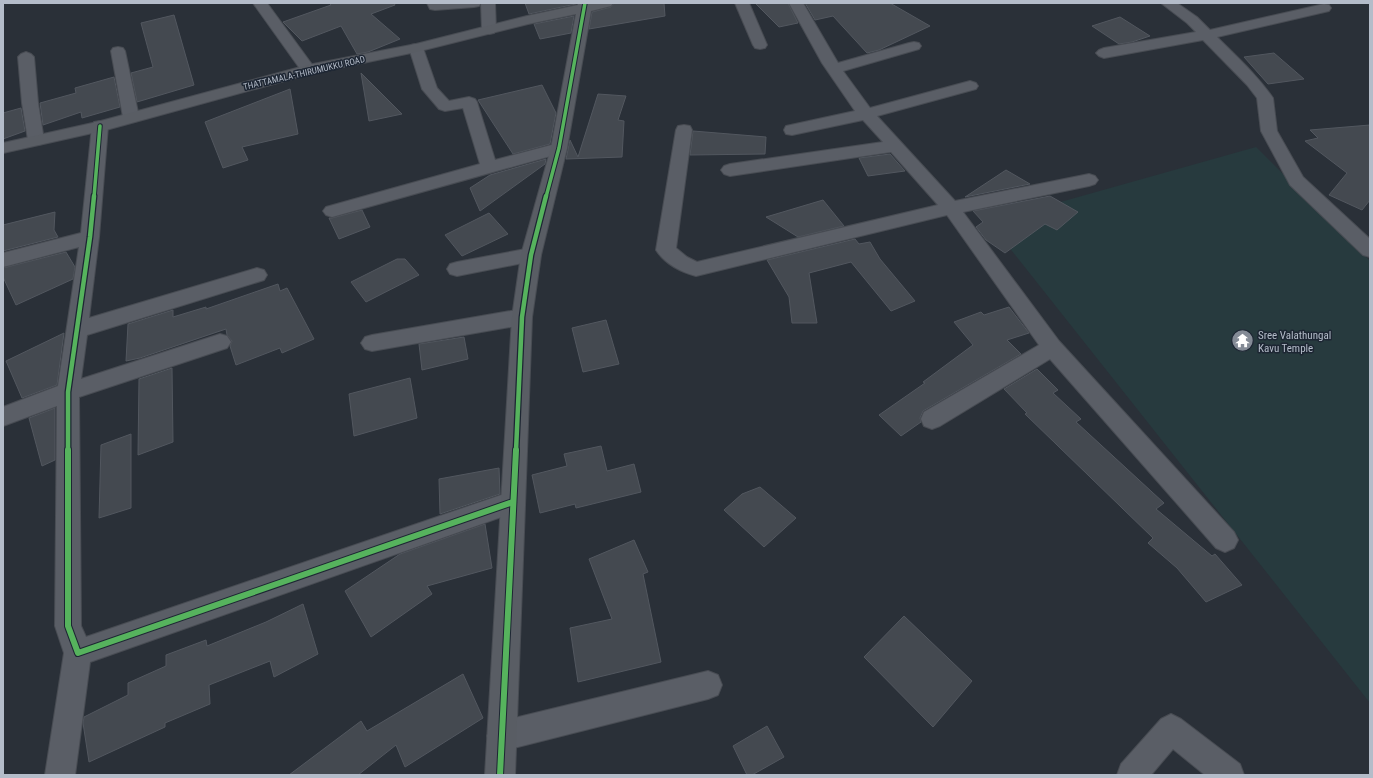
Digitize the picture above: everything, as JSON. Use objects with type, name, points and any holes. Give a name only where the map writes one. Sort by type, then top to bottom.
[{"type":"street","points":[[260,3],[308,70]]},
{"type":"street","points":[[434,3],[435,6],[474,3]]},
{"type":"street","points":[[488,3],[489,30]]},
{"type":"street","name":"THATTAMALA-THIRUMUKKU ROAD","points":[[3,148],[100,126],[131,116],[308,70],[416,48],[585,5],[606,3]]},
{"type":"street","points":[[742,3],[760,45]]},
{"type":"street","points":[[796,3],[834,69],[866,114],[951,208],[1052,347],[1225,540]]},
{"type":"street","points":[[1171,4],[1192,20],[1253,82],[1265,98],[1269,131],[1296,180],[1370,250]]},
{"type":"street","points":[[500,775],[522,317],[531,255],[559,148],[585,5]]},
{"type":"street","points":[[1104,53],[1206,35],[1324,8]]},
{"type":"street","points":[[834,69],[914,46]]},
{"type":"street","points":[[416,48],[430,89],[445,106],[469,102],[489,168]]},
{"type":"street","points":[[118,51],[131,116]]},
{"type":"street","points":[[26,57],[30,103],[36,140]]},
{"type":"street","points":[[792,130],[866,114],[970,86]]},
{"type":"street","points":[[60,775],[78,653],[68,626],[68,392],[90,237],[100,126]]},
{"type":"street","points":[[684,130],[666,250],[680,262],[696,269],[951,208],[1089,180]]},
{"type":"street","points":[[730,170],[895,146]]},
{"type":"street","points":[[332,211],[559,148]]},
{"type":"street","points":[[3,260],[90,237]]},
{"type":"street","points":[[457,269],[531,255]]},
{"type":"street","points":[[76,330],[257,276]]},
{"type":"street","points":[[372,343],[522,317]]},
{"type":"street","points":[[3,417],[68,392],[220,342]]},
{"type":"street","points":[[932,419],[1052,347]]},
{"type":"street","points":[[78,653],[513,502]]},
{"type":"street","points":[[502,736],[708,685]]},
{"type":"street","points":[[1132,775],[1171,729],[1229,775]]},
{"type":"green space","points":[[1256,147],[1370,261],[1370,703],[989,222]]},
{"type":"building","points":[[329,3],[394,3],[395,5],[371,14],[400,39],[368,52],[357,54],[341,26],[302,41],[283,22],[331,5]]},
{"type":"building","points":[[525,3],[576,3],[576,4],[529,14]]},
{"type":"building","points":[[614,3],[664,3],[665,16],[589,29],[592,12],[611,7]]},
{"type":"building","points":[[755,3],[788,3],[798,23],[779,27]]},
{"type":"building","points":[[805,3],[890,3],[930,26],[879,50],[867,53],[833,16],[815,20]]},
{"type":"building","points":[[174,15],[194,85],[137,102],[131,73],[153,67],[141,23]]},
{"type":"building","points":[[574,16],[571,33],[540,39],[534,24]]},
{"type":"building","points":[[1120,17],[1150,36],[1132,42],[1119,44],[1092,26]]},
{"type":"building","points":[[1274,53],[1304,79],[1268,84],[1244,57]]},
{"type":"building","points":[[361,73],[402,114],[369,121]]},
{"type":"building","points":[[114,77],[120,107],[82,118],[81,112],[43,125],[40,103],[76,93],[75,88]]},
{"type":"building","points":[[542,85],[556,113],[550,144],[513,154],[478,100]]},
{"type":"building","points":[[290,89],[298,134],[242,147],[248,160],[223,168],[205,122]]},
{"type":"building","points":[[598,94],[626,96],[618,120],[624,121],[622,157],[566,159],[570,140],[578,157]]},
{"type":"building","points":[[21,108],[25,131],[3,139],[3,113]]},
{"type":"building","points":[[1370,125],[1370,200],[1362,210],[1329,195],[1347,173],[1305,141],[1318,138],[1310,130]]},
{"type":"building","points":[[693,131],[766,137],[765,154],[690,155]]},
{"type":"building","points":[[890,154],[905,171],[868,176],[859,158]]},
{"type":"building","points":[[546,159],[545,164],[480,211],[470,188],[490,175]]},
{"type":"building","points":[[1006,170],[1030,184],[965,197]]},
{"type":"building","points":[[1050,196],[1078,212],[1057,230],[1045,224],[1005,253],[986,240],[976,227],[983,222],[973,211]]},
{"type":"building","points":[[823,200],[844,226],[798,237],[766,217]]},
{"type":"building","points":[[362,210],[370,227],[339,239],[329,218]]},
{"type":"building","points":[[55,212],[54,230],[58,237],[3,251],[3,225]]},
{"type":"building","points":[[489,213],[508,234],[462,256],[445,235]]},
{"type":"building","points":[[855,239],[859,244],[870,242],[880,259],[915,301],[891,311],[851,262],[809,273],[817,323],[792,323],[789,297],[767,260]]},
{"type":"building","points":[[66,252],[75,267],[73,279],[16,305],[3,277],[3,268]]},
{"type":"building","points":[[397,259],[405,259],[419,275],[366,302],[351,282]]},
{"type":"building","points":[[278,284],[280,291],[287,288],[314,339],[282,353],[280,348],[236,365],[230,346],[232,341],[227,335],[226,329],[140,358],[126,361],[128,324],[173,310],[173,317],[206,307],[206,309]]},
{"type":"building","points":[[1009,307],[1029,333],[1007,340],[1021,354],[923,411],[920,418],[921,422],[901,436],[879,415],[925,383],[923,382],[973,345],[954,322],[981,312],[984,315]]},
{"type":"building","points":[[606,320],[619,364],[583,372],[572,328]]},
{"type":"building","points":[[64,333],[57,385],[22,398],[6,361]]},
{"type":"building","points":[[464,337],[468,359],[422,370],[419,344]]},
{"type":"building","points":[[172,368],[173,442],[138,455],[139,379]]},
{"type":"building","points":[[1037,369],[1058,390],[1053,393],[1081,419],[1076,422],[1164,503],[1156,509],[1212,556],[1215,554],[1242,585],[1206,602],[1177,568],[1148,543],[1153,538],[1025,414],[1027,413],[1004,389]]},
{"type":"building","points":[[410,378],[417,418],[354,436],[349,394]]},
{"type":"building","points":[[55,408],[55,460],[42,466],[29,418]]},
{"type":"building","points":[[131,434],[131,508],[99,518],[101,445]]},
{"type":"building","points":[[601,446],[607,471],[634,464],[641,492],[576,508],[575,504],[540,513],[532,475],[567,466],[564,454]]},
{"type":"building","points":[[499,468],[500,494],[440,514],[439,479]]},
{"type":"building","points":[[760,487],[796,518],[764,547],[724,510],[742,494]]},
{"type":"building","points":[[485,524],[492,568],[427,586],[432,594],[371,637],[345,591],[400,554]]},
{"type":"building","points":[[634,540],[648,572],[643,574],[661,662],[578,682],[570,628],[612,619],[589,559]]},
{"type":"building","points":[[303,604],[318,654],[274,677],[270,661],[209,685],[210,704],[165,723],[165,727],[89,762],[83,723],[84,717],[128,695],[128,683],[166,666],[166,655],[206,640],[207,646],[266,622]]},
{"type":"building","points":[[904,616],[972,681],[933,727],[864,657]]},
{"type":"building","points":[[463,674],[483,718],[405,767],[396,745],[358,775],[289,775],[361,721],[367,731]]},
{"type":"building","points":[[767,726],[784,757],[752,775],[747,775],[733,746]]},
{"type":"cycle path","points":[[500,775],[522,317],[531,255],[559,148],[585,3]]},
{"type":"cycle path","points":[[100,126],[90,237],[68,392],[68,626],[78,653],[513,502]]},
{"type":"place","name":"Sree Valathungal Kavu Temple","points":[[1242,341]]}]
